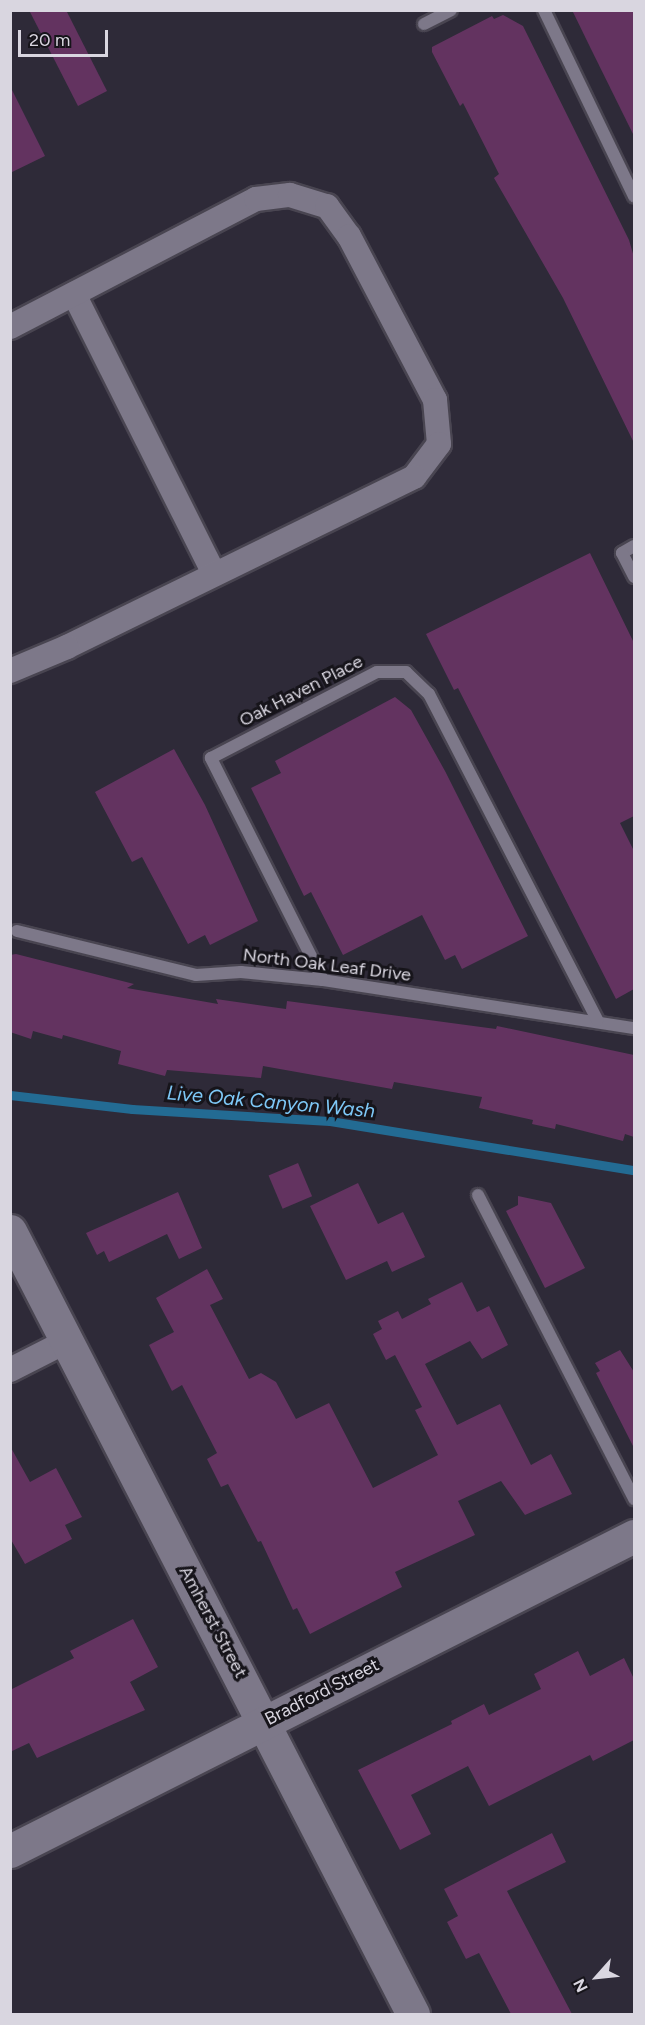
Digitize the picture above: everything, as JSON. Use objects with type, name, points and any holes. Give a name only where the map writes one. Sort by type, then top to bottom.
[{"type":"street","points":[[10,327],[256,200],[290,195],[327,206],[349,236],[435,400],[439,444],[414,477],[10,671]]},
{"type":"street","points":[[74,294],[214,574]]},
{"type":"street","name":"Amherst Street","points":[[10,1231],[413,2014]]},
{"type":"street","points":[[10,1370],[66,1341]]},
{"type":"street","name":"Bradford Street","points":[[10,1851],[634,1536]]},
{"type":"lane","points":[[424,24],[451,10]]},
{"type":"lane","points":[[544,10],[632,192]]},
{"type":"lane","points":[[634,546],[622,552],[634,578]]},
{"type":"lane","name":"Oak Haven Place","points":[[323,980],[211,758],[377,672],[406,672],[429,693],[597,1020]]},
{"type":"lane","name":"North Oak Leaf Drive","points":[[17,931],[196,975],[242,972],[323,980],[597,1020],[634,1028]]},
{"type":"lane","points":[[478,1195],[634,1499]]},
{"type":"building","points":[[29,10],[66,10],[107,91],[78,106]]},
{"type":"building","points":[[572,10],[634,10],[634,136],[591,49]]},
{"type":"building","points":[[503,15],[523,26],[629,240],[634,257],[634,443],[563,298],[494,178],[499,174],[463,103],[460,106],[432,52],[432,47],[492,16],[494,19]]},
{"type":"building","points":[[10,86],[45,156],[10,173]]},
{"type":"building","points":[[590,553],[634,643],[634,816],[620,823],[634,851],[634,989],[616,999],[458,688],[454,690],[426,634]]},
{"type":"building","points":[[395,697],[411,710],[445,771],[528,936],[462,969],[455,955],[445,960],[422,915],[343,955],[311,892],[304,896],[251,788],[281,773],[275,761]]},
{"type":"building","points":[[174,749],[205,805],[258,921],[210,945],[205,935],[188,944],[142,857],[132,862],[95,792]]},
{"type":"building","points":[[16,954],[134,984],[127,988],[218,1004],[216,999],[286,1009],[287,1001],[496,1029],[497,1026],[634,1055],[634,1137],[625,1134],[623,1141],[556,1124],[555,1129],[532,1124],[533,1120],[479,1108],[482,1097],[394,1082],[392,1089],[263,1066],[261,1078],[167,1070],[165,1076],[118,1064],[121,1051],[63,1035],[62,1039],[33,1031],[31,1039],[10,1032],[10,955]]},
{"type":"building","points":[[298,1163],[312,1196],[283,1209],[269,1176]]},
{"type":"building","points":[[358,1183],[378,1224],[403,1212],[425,1257],[392,1272],[387,1261],[346,1280],[310,1206]]},
{"type":"building","points":[[178,1192],[202,1248],[179,1259],[167,1234],[109,1262],[104,1251],[97,1255],[86,1233]]},
{"type":"building","points":[[518,1196],[551,1203],[585,1268],[545,1288],[506,1211],[518,1205]]},
{"type":"building","points":[[207,1269],[223,1299],[210,1305],[249,1379],[261,1373],[276,1382],[296,1419],[329,1403],[373,1488],[438,1455],[415,1410],[422,1407],[395,1355],[386,1360],[373,1334],[382,1329],[378,1321],[398,1311],[402,1319],[431,1304],[428,1299],[462,1282],[477,1312],[489,1306],[508,1345],[482,1359],[470,1341],[425,1364],[457,1425],[500,1404],[531,1465],[551,1454],[572,1494],[525,1515],[501,1481],[458,1501],[475,1535],[395,1572],[402,1587],[310,1634],[297,1608],[293,1610],[261,1541],[258,1542],[228,1484],[221,1487],[207,1459],[217,1453],[182,1385],[172,1391],[149,1345],[174,1332],[156,1298]]},
{"type":"building","points":[[620,1350],[634,1372],[634,1448],[596,1373],[600,1371],[595,1363]]},
{"type":"building","points":[[10,1446],[30,1482],[56,1468],[82,1517],[65,1525],[72,1539],[25,1564],[10,1538]]},
{"type":"building","points":[[133,1619],[158,1667],[130,1682],[145,1710],[37,1758],[29,1743],[10,1752],[10,1690],[74,1658],[70,1651]]},
{"type":"building","points":[[578,1651],[590,1676],[624,1658],[634,1679],[634,1740],[593,1761],[590,1755],[489,1806],[468,1766],[411,1795],[431,1834],[400,1850],[358,1770],[452,1724],[451,1721],[484,1704],[489,1715],[541,1689],[534,1674]]},
{"type":"building","points":[[552,1833],[566,1862],[507,1891],[572,2014],[511,2014],[479,1953],[466,1959],[447,1922],[458,1916],[444,1889]]},
{"type":"waterway","name":"Live Oak Canyon Wash","points":[[10,1095],[132,1109],[330,1121],[634,1170]]}]
